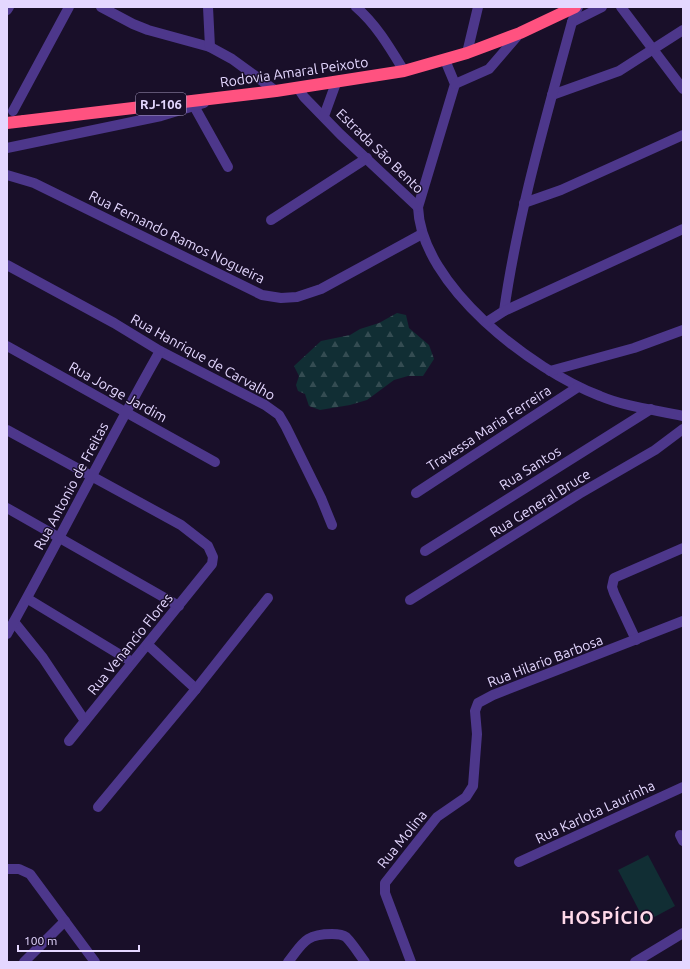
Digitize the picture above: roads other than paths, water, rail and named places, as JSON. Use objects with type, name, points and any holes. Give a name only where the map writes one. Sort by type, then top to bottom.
[{"type":"highway","name":"Rodovia Amaral Peixoto","points":[[7,123],[276,91],[336,83],[404,71],[467,53],[520,33],[576,7]]},
{"type":"street","points":[[13,111],[69,7]]},
{"type":"street","points":[[101,7],[133,24],[148,30],[210,47],[232,59],[276,91]]},
{"type":"street","points":[[208,7],[210,47]]},
{"type":"street","points":[[467,53],[478,7]]},
{"type":"street","points":[[504,312],[515,242],[524,203],[576,7]]},
{"type":"street","points":[[572,22],[602,7]]},
{"type":"street","points":[[621,7],[683,89]]},
{"type":"street","points":[[362,9],[387,42],[404,71]]},
{"type":"street","points":[[552,96],[613,74],[654,50],[683,30]]},
{"type":"street","points":[[455,84],[489,69],[520,33]]},
{"type":"street","points":[[418,207],[455,84],[445,60]]},
{"type":"street","name":"Estrada São Bento","points":[[324,116],[336,83]]},
{"type":"street","name":"Estrada São Bento","points":[[298,88],[324,116],[418,207],[418,221],[422,234],[439,269],[464,301],[523,354],[578,387],[602,397],[683,416]]},
{"type":"street","points":[[7,148],[161,116],[224,97]]},
{"type":"street","points":[[194,106],[228,167]]},
{"type":"street","points":[[524,203],[561,190],[683,135]]},
{"type":"street","points":[[270,220],[367,158]]},
{"type":"street","name":"Rua Fernando Ramos Nogueira","points":[[7,175],[34,183],[262,295],[281,298],[297,297],[321,289],[422,234]]},
{"type":"street","points":[[487,322],[504,312],[683,229]]},
{"type":"street","name":"Rua Hanrique de Carvalho","points":[[7,265],[114,323],[160,351],[265,405],[279,415],[315,484],[332,525]]},
{"type":"street","points":[[550,371],[634,348],[683,330]]},
{"type":"street","name":"Rua Jorge Jardim","points":[[7,346],[215,462]]},
{"type":"street","name":"Rua Antonio de Freitas","points":[[7,634],[28,599],[125,412],[160,351]]},
{"type":"street","name":"Travessa Maria Ferreira","points":[[416,493],[578,387]]},
{"type":"street","name":"Rua Santos","points":[[425,551],[651,409]]},
{"type":"street","name":"Rua General Bruce","points":[[410,600],[580,494],[655,450],[683,429]]},
{"type":"street","points":[[7,430],[92,477]]},
{"type":"street","name":"Rua Venancio Flores","points":[[69,741],[212,564],[213,556],[208,546],[181,525],[92,477]]},
{"type":"street","points":[[7,508],[179,606]]},
{"type":"street","points":[[636,640],[614,593],[612,587],[614,578],[622,573],[683,548]]},
{"type":"street","points":[[98,807],[196,689],[268,598]]},
{"type":"street","points":[[28,599],[132,662]]},
{"type":"street","name":"Rua Hilario Barbosa","points":[[475,768],[477,734],[475,711],[478,703],[492,695],[683,621]]},
{"type":"street","points":[[14,622],[43,658],[85,721]]},
{"type":"street","points":[[148,645],[196,689]]},
{"type":"street","name":"Rua Molina","points":[[411,962],[385,893],[385,883],[437,817],[471,793],[475,768]]},
{"type":"street","name":"Rua Karlota Laurinha","points":[[520,862],[683,787]]},
{"type":"street","points":[[7,869],[20,869],[30,874],[95,962]]},
{"type":"street","points":[[24,962],[65,921]]},
{"type":"street","points":[[635,962],[683,933]]},
{"type":"street","points":[[288,962],[306,940],[313,936],[339,934],[345,936],[349,940],[365,962]]},
{"type":"district","name":"HOSPÍCIO","points":[[608,917]]}]
